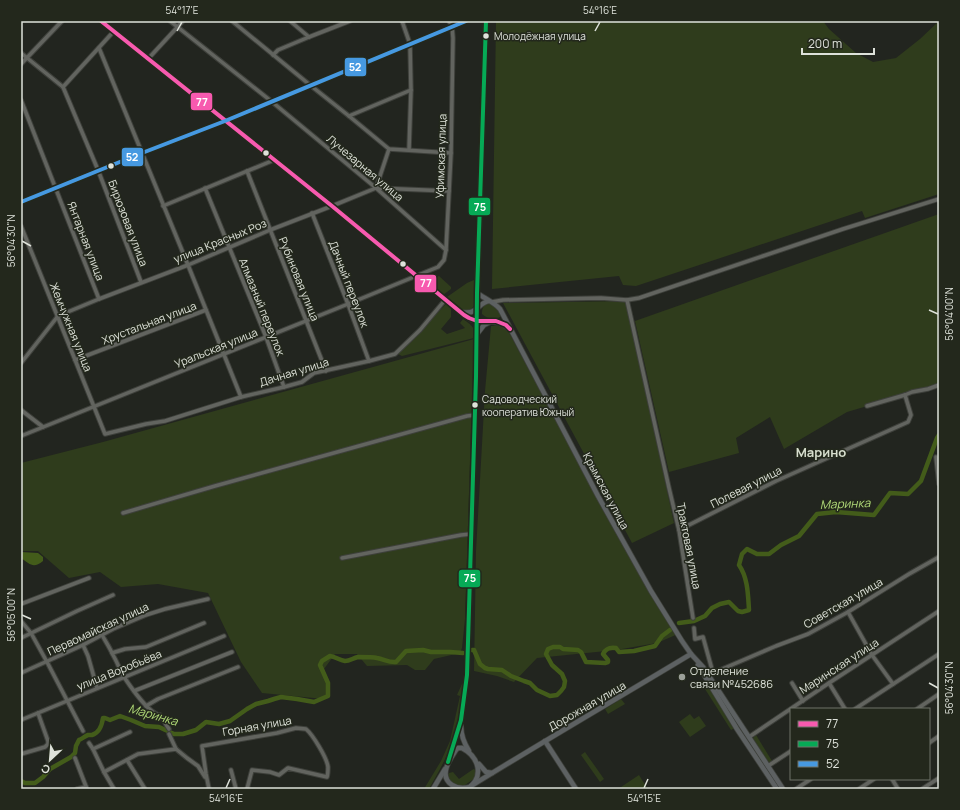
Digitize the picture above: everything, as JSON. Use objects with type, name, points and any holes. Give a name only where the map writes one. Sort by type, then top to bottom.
[{"type":"main road","points":[[102,21],[417,276],[473,324],[477,329],[477,334]]},
{"type":"main road","points":[[461,720],[462,734],[465,743],[478,766],[478,772],[477,778],[469,787],[459,788],[452,786],[447,782],[445,776],[461,720],[467,675],[486,21]]},
{"type":"main road","points":[[477,293],[498,306],[502,315],[500,320],[496,321]]},
{"type":"main road","points":[[462,314],[478,308],[485,301],[491,302]]},
{"type":"main road","name":"Крымская улица","points":[[500,310],[604,507],[651,591],[679,637],[692,655]]},
{"type":"main road","points":[[478,313],[490,321]]},
{"type":"main road","points":[[462,314],[477,321],[496,321],[506,325],[510,330]]},
{"type":"main road","points":[[477,334],[484,325],[490,321]]},
{"type":"main road","points":[[692,655],[703,667],[749,737],[755,751],[768,766],[783,789]]},
{"type":"main road","points":[[692,655],[710,686],[755,751],[777,789]]},
{"type":"main road","name":"Дорожная улица","points":[[469,787],[600,708],[692,655]]},
{"type":"main road","points":[[545,741],[576,789]]},
{"type":"main road","points":[[433,789],[458,748],[462,748],[472,756],[484,771],[492,773]]},
{"type":"street","points":[[21,64],[62,21]]},
{"type":"street","name":"Лучезарная улица","points":[[170,21],[376,188],[446,250]]},
{"type":"street","points":[[148,58],[183,21]]},
{"type":"street","points":[[232,21],[389,150],[451,153]]},
{"type":"street","points":[[290,21],[309,37]]},
{"type":"street","points":[[273,55],[278,50],[350,21]]},
{"type":"street","points":[[402,21],[410,44],[411,90],[409,150]]},
{"type":"street","name":"Уфимская улица","points":[[417,276],[438,267],[444,260],[446,250],[450,191],[453,38],[452,26],[449,21]]},
{"type":"street","points":[[21,202],[271,102],[466,21]]},
{"type":"street","points":[[63,87],[114,31]]},
{"type":"street","points":[[99,48],[241,397]]},
{"type":"street","name":"Бирюзовая улица","points":[[21,53],[63,87],[98,170],[141,282]]},
{"type":"street","points":[[349,116],[411,90]]},
{"type":"street","name":"Янтарная улица","points":[[21,100],[99,299]]},
{"type":"street","points":[[376,188],[389,150]]},
{"type":"street","points":[[163,206],[274,160]]},
{"type":"street","name":"Рубиновая улица","points":[[247,171],[326,371]]},
{"type":"street","name":"Алмазный переулок","points":[[205,188],[228,248],[266,338],[284,387]]},
{"type":"street","name":"улица Красных Роз","points":[[21,363],[58,316],[141,282],[188,265],[270,230],[376,188],[450,191]]},
{"type":"street","points":[[491,302],[503,300],[601,298],[627,300],[639,298],[843,229],[939,199]]},
{"type":"street","name":"Дачный переулок","points":[[312,214],[369,361]]},
{"type":"street","name":"Жемчужная улица","points":[[21,226],[105,434]]},
{"type":"street","name":"Уральская улица","points":[[21,436],[417,276]]},
{"type":"street","name":"Дачная улица","points":[[105,434],[164,421],[241,397],[302,382],[314,373],[395,354],[420,330],[445,300]]},
{"type":"street","points":[[500,310],[503,300]]},
{"type":"street","name":"Трактовая улица","points":[[627,300],[666,478],[679,530],[693,618]]},
{"type":"street","name":"Хрустальная улица","points":[[75,360],[206,310]]},
{"type":"street","points":[[867,406],[912,392],[939,386]]},
{"type":"street","name":"Полевая улица","points":[[679,530],[776,481],[908,422],[911,415],[905,395]]},
{"type":"street","points":[[21,410],[43,427]]},
{"type":"street","points":[[123,512],[323,455],[475,415]]},
{"type":"street","points":[[936,457],[939,484]]},
{"type":"street","points":[[342,558],[471,534]]},
{"type":"street","name":"Советская улица","points":[[709,676],[776,646],[808,634],[848,612],[939,557]]},
{"type":"street","points":[[21,604],[89,578]]},
{"type":"street","points":[[21,638],[113,595]]},
{"type":"street","name":"Первомайская улица","points":[[21,674],[113,629],[146,615],[208,599]]},
{"type":"street","name":"Маринская улица","points":[[792,708],[939,611]]},
{"type":"street","points":[[848,612],[872,655],[893,684]]},
{"type":"street","points":[[21,621],[31,633],[83,731]]},
{"type":"street","points":[[112,653],[125,649],[146,647],[204,623]]},
{"type":"street","points":[[694,628],[695,639],[703,637],[713,673]]},
{"type":"street","points":[[102,635],[124,677],[146,706],[156,715],[160,715],[176,749],[198,766],[204,775],[209,789]]},
{"type":"street","name":"улица Воробьёва","points":[[21,720],[224,636]]},
{"type":"street","points":[[83,645],[88,656],[97,688]]},
{"type":"street","points":[[134,691],[232,652]]},
{"type":"street","points":[[857,708],[939,654]]},
{"type":"street","points":[[146,706],[158,699],[238,667]]},
{"type":"street","points":[[792,683],[803,701]]},
{"type":"street","points":[[829,683],[844,708]]},
{"type":"street","points":[[918,708],[939,694]]},
{"type":"street","name":"Маринская улица","points":[[749,737],[790,710]]},
{"type":"street","points":[[21,754],[45,747],[48,744],[38,713]]},
{"type":"street","name":"Горная улица","points":[[209,789],[202,746],[277,733],[296,728],[306,728],[312,735],[325,758],[328,767],[327,777],[288,768],[279,775],[270,772],[252,770],[247,789]]},
{"type":"street","points":[[93,749],[130,732]]},
{"type":"street","points":[[930,742],[939,736]]},
{"type":"street","points":[[89,743],[114,789]]},
{"type":"street","points":[[104,772],[138,754],[176,749]]},
{"type":"street","points":[[768,766],[790,752]]},
{"type":"street","points":[[75,758],[87,788],[77,789]]},
{"type":"street","points":[[127,760],[145,789]]},
{"type":"street","points":[[231,770],[236,789]]},
{"type":"street","points":[[922,789],[939,778]]},
{"type":"street","points":[[796,789],[810,780]]},
{"type":"street","points":[[859,789],[872,780]]},
{"type":"street","points":[[893,780],[898,789]]},
{"type":"shaded area","points":[[496,21],[823,21],[829,29],[856,53],[873,62],[896,58],[920,39],[939,21],[939,194],[865,218],[862,211],[636,286],[623,285],[619,276],[492,289]]},
{"type":"shaded area","points":[[939,214],[939,385],[847,412],[784,449],[770,417],[736,438],[739,453],[669,472],[635,321]]},
{"type":"shaded area","points":[[439,276],[451,287],[451,289],[443,295],[427,281]]},
{"type":"shaded area","points":[[476,279],[475,305],[470,310],[463,310],[447,297],[467,283]]},
{"type":"shaded area","points":[[626,301],[674,523],[632,543],[503,303]]},
{"type":"shaded area","points":[[488,303],[497,308],[501,314],[500,317],[491,318],[482,314],[483,307]]},
{"type":"shaded area","points":[[446,304],[451,308],[451,317],[441,329],[447,334],[465,328],[460,323],[463,319],[472,327],[474,331],[474,338],[402,356],[398,354]]},
{"type":"shaded area","points":[[502,325],[507,329],[617,535],[678,634],[657,643],[616,650],[537,658],[514,682],[497,676],[474,671],[476,551],[485,391],[491,326]]},
{"type":"shaded area","points":[[474,339],[465,619],[462,648],[460,653],[434,659],[425,670],[415,670],[407,665],[367,666],[357,654],[335,654],[324,669],[328,678],[329,687],[324,699],[262,693],[241,662],[208,593],[158,584],[121,587],[100,572],[69,578],[38,551],[21,551],[21,463],[103,442]]},
{"type":"shaded area","points":[[21,552],[38,553],[43,557],[43,561],[37,565],[29,564],[21,558]]},
{"type":"shaded area","points":[[462,684],[464,684],[459,713],[450,748],[429,789],[424,789],[441,761],[450,741],[460,696],[457,695]]},
{"type":"shaded area","points":[[709,687],[735,728],[731,730],[705,689]]},
{"type":"shaded area","points":[[621,699],[625,704],[608,714],[605,709]]},
{"type":"shaded area","points":[[690,714],[694,719],[699,716],[706,726],[690,737],[679,722]]},
{"type":"shaded area","points":[[756,735],[772,761],[769,763],[753,738]]},
{"type":"shaded area","points":[[585,752],[604,779],[600,782],[581,755]]},
{"type":"shaded area","points":[[474,769],[476,771],[475,778],[465,785],[459,786],[450,782],[448,775],[449,773],[453,772],[459,779]]},
{"type":"shaded area","points":[[639,775],[647,788],[646,789],[618,789]]},
{"type":"waterway","name":"Маринка","points":[[679,623],[694,621],[705,616],[712,608],[729,602],[738,611],[742,612],[749,610],[746,581],[739,565],[742,554],[747,549],[757,554],[769,554],[781,545],[799,536],[817,514],[836,512],[874,515],[890,493],[908,494],[921,481],[939,435]]},
{"type":"waterway","name":"Маринка","points":[[472,650],[474,650],[480,664],[485,668],[502,670],[511,676],[530,683],[537,690],[550,696],[557,695],[564,687],[565,681],[562,674],[552,665],[546,654],[548,649],[560,647],[563,649],[578,650],[581,652],[586,662],[605,663],[608,662],[608,660],[603,654],[608,648],[616,648],[619,652],[634,651],[655,646],[662,636],[670,630]]},
{"type":"waterway","name":"Маринка","points":[[21,781],[25,783],[35,783],[50,769],[71,757],[75,753],[79,740],[87,735],[92,735],[97,732],[101,726],[103,718],[110,720],[120,716],[145,726],[159,727],[174,734],[183,734],[196,730],[206,722],[219,724],[230,721],[256,704],[281,697],[314,702],[328,696],[328,683],[320,665],[322,661],[330,656],[345,661],[358,657],[365,657],[380,658],[396,662],[406,651],[423,650],[431,652],[463,653]]},
{"type":"transit line","name":"77","points":[[101,21],[332,206],[464,315],[477,321],[496,321],[506,325],[510,329]]},
{"type":"transit line","name":"52","points":[[21,202],[225,121],[466,21]]},
{"type":"transit line","name":"75","points":[[448,762],[461,720],[467,675],[486,21]]},
{"type":"place","name":"Молодёжная улица","points":[[486,36]]},
{"type":"place","name":"Садоводческий кооператив Южный","points":[[475,405]]},
{"type":"place","name":"Отделение связи №452686","points":[[682,677]]},
{"type":"district","name":"Марино","points":[[821,452]]}]
